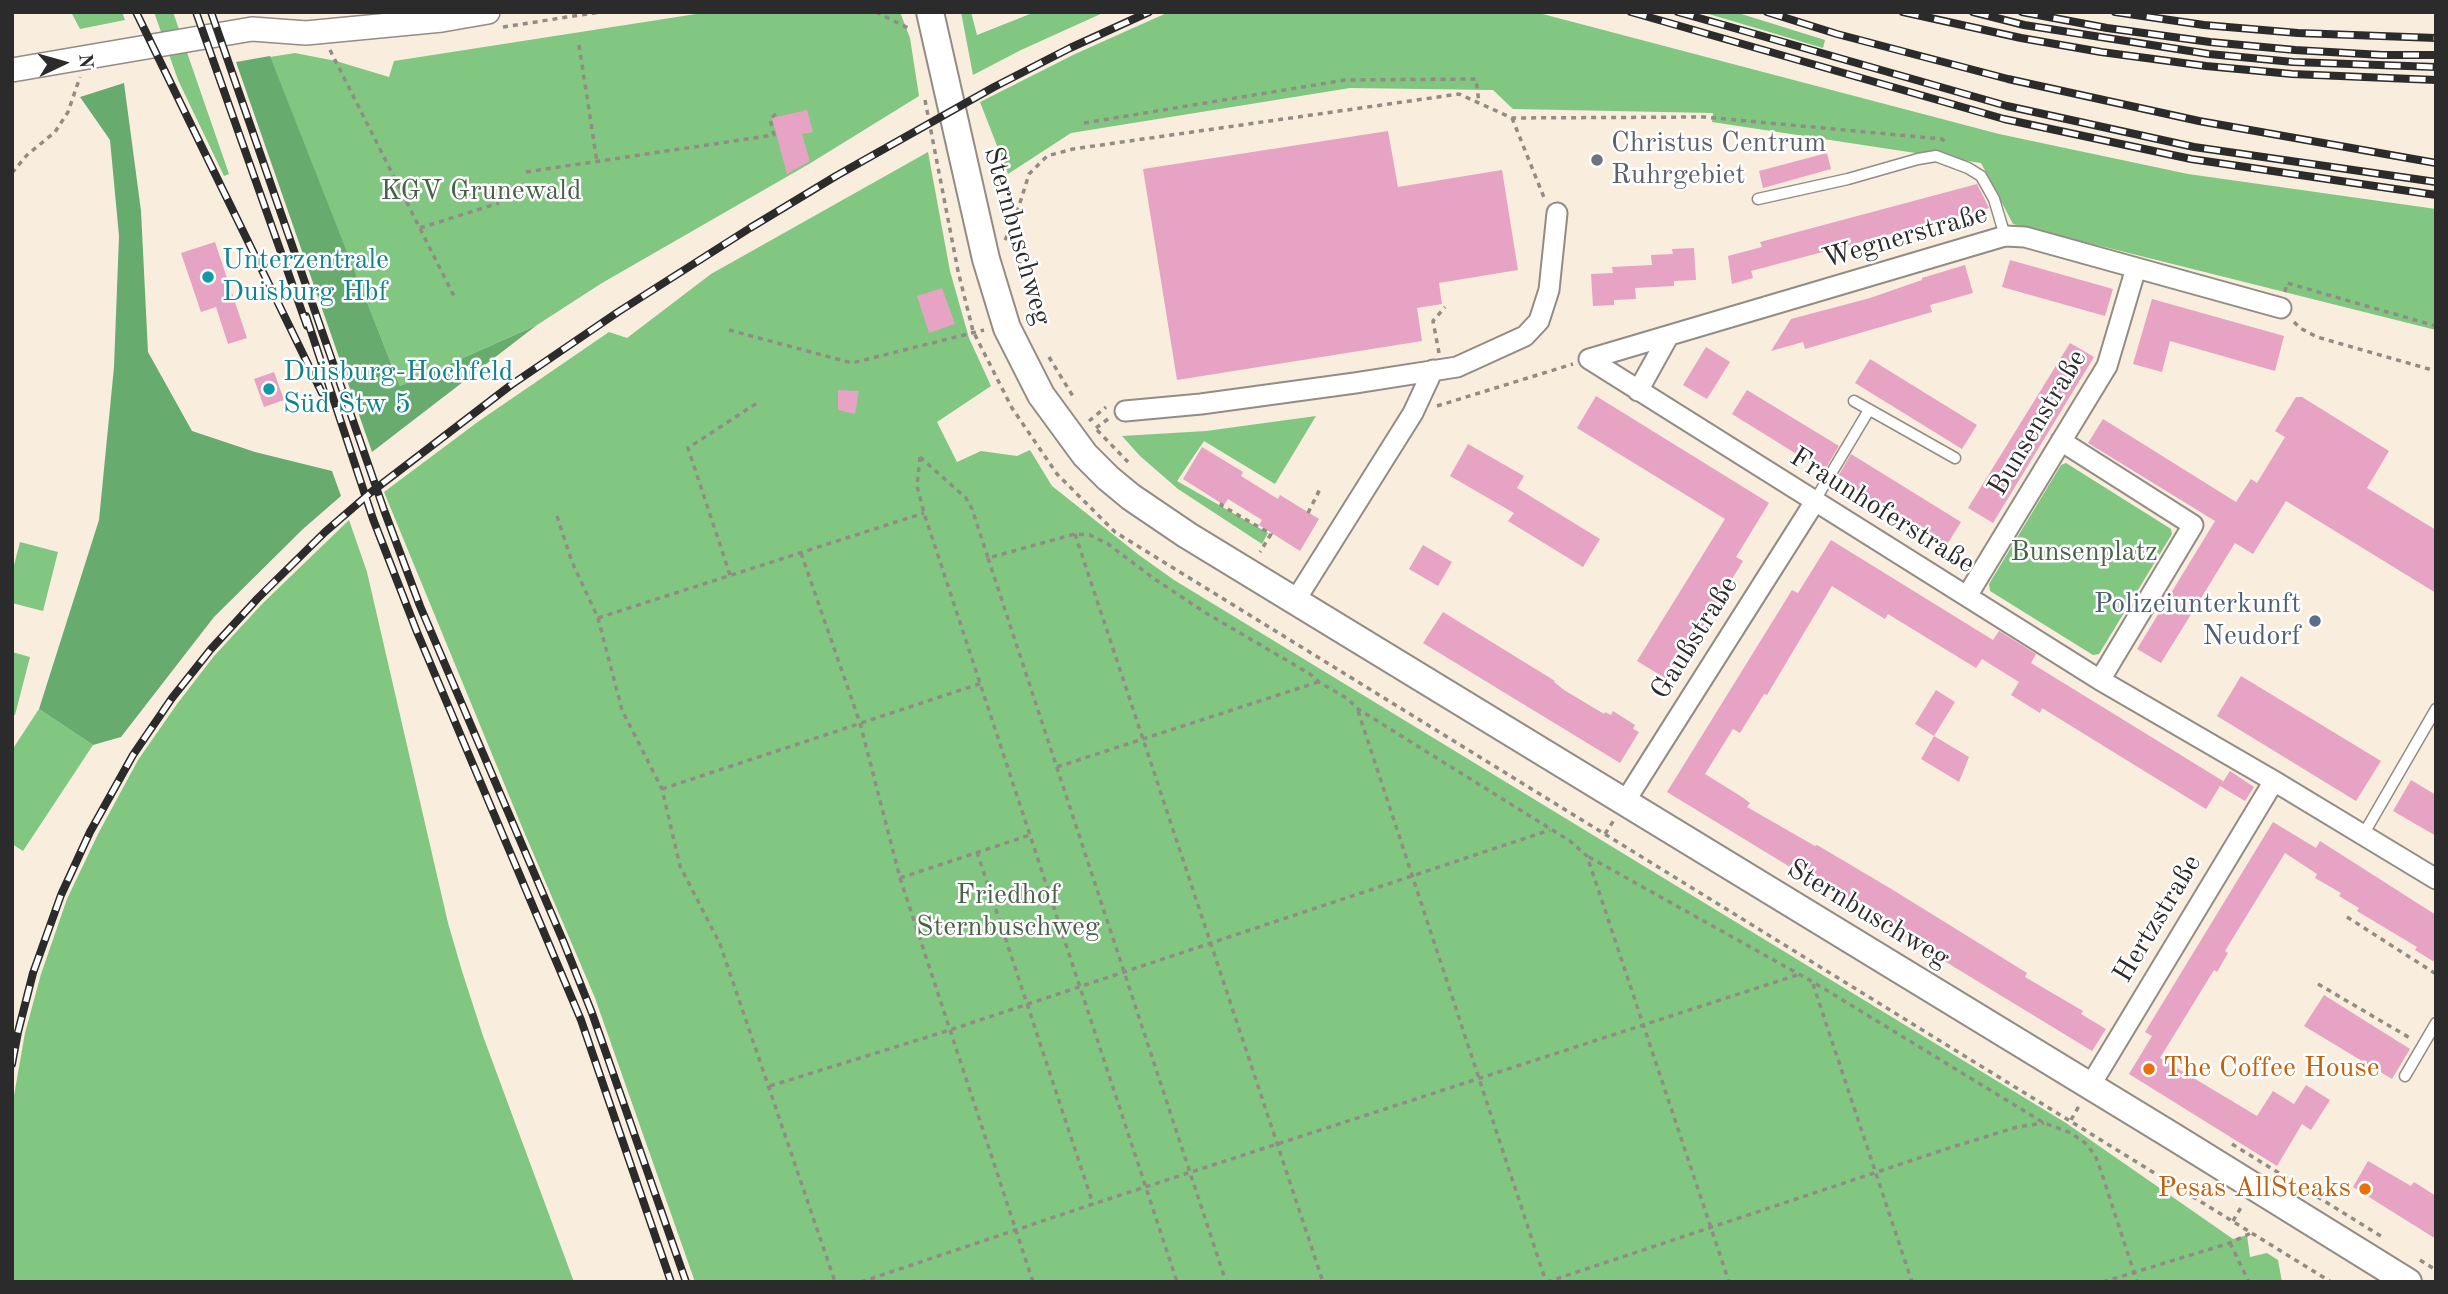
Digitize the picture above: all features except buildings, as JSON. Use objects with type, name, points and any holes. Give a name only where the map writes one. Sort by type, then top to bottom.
[{"type":"main road","name":"Sternbuschweg","points":[[920,21],[997,255],[1007,328],[1041,395],[1085,456],[1108,478],[1187,535],[2408,1282]]},
{"type":"street","points":[[252,29],[290,12]]},
{"type":"street","points":[[12,70],[252,29],[306,33],[386,19],[488,12]]},
{"type":"street","points":[[1115,411],[1342,385],[1436,363],[1457,367],[1525,336],[1539,321],[1549,290],[1557,213]]},
{"type":"street","name":"Wegnerstraße","points":[[1589,359],[2005,236],[2025,237],[2281,308]]},
{"type":"street","name":"Bunsenstraße","points":[[1967,596],[2108,366],[2136,268]]},
{"type":"street","points":[[1638,391],[1668,337]]},
{"type":"street","name":"Fraunhoferstraße","points":[[1589,359],[1814,503],[2100,680],[2436,879]]},
{"type":"street","points":[[1295,601],[1413,413],[1436,363]]},
{"type":"street","points":[[2061,441],[2193,525],[2100,680]]},
{"type":"street","name":"Gaußstraße","points":[[1624,803],[1814,503]]},
{"type":"street","name":"Hertzstraße","points":[[2090,1086],[2274,781]]},
{"type":"lane","points":[[1758,199],[1936,156],[1981,176],[1994,200],[2005,236]]},
{"type":"lane","points":[[1854,401],[1955,458]]},
{"type":"lane","points":[[1814,503],[1869,410]]},
{"type":"lane","points":[[2362,836],[2436,709]]},
{"type":"lane","points":[[2404,1076],[2436,1023]]},
{"type":"path","points":[[876,12],[920,21]]},
{"type":"path","points":[[579,45],[597,162]]},
{"type":"path","points":[[329,48],[455,298]]},
{"type":"path","points":[[12,173],[27,155],[55,132],[68,111],[81,75]]},
{"type":"path","points":[[1084,122],[1345,80],[1476,79],[1479,103]]},
{"type":"path","points":[[997,255],[1014,222],[1029,174],[1047,156],[1073,149],[1460,94],[1512,118],[1704,117],[1942,139],[1968,168]]},
{"type":"path","points":[[924,97],[958,271],[973,331],[1012,408],[1057,474],[1115,532],[2331,1282]]},
{"type":"path","points":[[526,172],[774,135],[770,119],[776,114]]},
{"type":"path","points":[[1512,118],[1548,208],[1557,213]]},
{"type":"path","points":[[420,228],[499,203]]},
{"type":"path","points":[[997,255],[1005,239],[1002,226]]},
{"type":"path","points":[[2436,326],[2287,283],[2281,308],[2300,328],[2317,337],[2436,371]]},
{"type":"path","points":[[1026,306],[1039,337]]},
{"type":"path","points":[[1436,363],[1433,321],[1445,307]]},
{"type":"path","points":[[729,330],[852,363],[973,331],[1007,328]]},
{"type":"path","points":[[1044,348],[1078,405]]},
{"type":"path","points":[[1434,407],[1589,359]]},
{"type":"path","points":[[730,575],[688,448],[757,403]]},
{"type":"path","points":[[1089,421],[1115,411]]},
{"type":"path","points":[[1085,416],[1096,428],[1115,411]]},
{"type":"path","points":[[1177,1282],[924,513],[917,486],[920,457],[966,498],[972,509],[1226,1282]]},
{"type":"path","points":[[1308,513],[1320,489]]},
{"type":"path","points":[[1222,503],[1221,505],[1271,534],[1260,552]]},
{"type":"path","points":[[598,618],[924,513]]},
{"type":"path","points":[[557,516],[572,562],[598,618],[622,710],[662,789],[680,866],[720,944],[835,1282]]},
{"type":"path","points":[[988,558],[1075,534],[1090,535],[1108,544],[1206,613],[1310,674],[1348,699],[1358,709],[1587,856],[1800,974],[2044,1123],[2071,1133],[2095,1155],[2137,1282]]},
{"type":"path","points":[[1075,534],[1323,1282]]},
{"type":"path","points":[[801,553],[860,723],[900,878],[1033,1282]]},
{"type":"path","points":[[1057,767],[1319,682]]},
{"type":"path","points":[[662,789],[982,683]]},
{"type":"path","points":[[1358,709],[1546,1282],[2017,1127],[2044,1123]]},
{"type":"path","points":[[770,1086],[950,1030],[1550,830]]},
{"type":"path","points":[[900,878],[1030,835]]},
{"type":"path","points":[[976,852],[1093,1204]]},
{"type":"path","points":[[1587,856],[1729,1282]]},
{"type":"path","points":[[2347,917],[2436,974]]},
{"type":"path","points":[[861,1282],[1800,974]]},
{"type":"path","points":[[1813,982],[1912,1282]]},
{"type":"path","points":[[2318,984],[2423,1046]]},
{"type":"path","points":[[2104,1282],[2230,1243],[2251,1233]]},
{"type":"path","points":[[2230,1243],[2249,1282]]},
{"type":"green space","points":[[71,12],[122,12],[125,20],[80,29]]},
{"type":"green space","points":[[154,12],[173,12],[229,174],[224,176],[178,80]]},
{"type":"green space","name":"KGV Grunewald","points":[[709,12],[900,12],[910,38],[919,96],[809,164],[602,283],[537,325],[400,386],[270,57],[295,53],[336,61],[389,77],[394,61]]},
{"type":"green space","points":[[961,12],[971,12],[977,35],[1035,12],[1105,12],[973,75]]},
{"type":"green space","points":[[1169,12],[1535,12],[1999,134],[2188,174],[2436,209],[2436,330],[2013,224],[1981,163],[1712,122],[1713,113],[1513,109],[1493,90],[1350,88],[1071,133],[1008,174],[980,102],[1075,54]]},
{"type":"green space","points":[[1702,12],[1735,12],[1825,40],[1823,48]]},
{"type":"green space","points":[[270,56],[400,386],[537,325],[372,452],[236,62]]},
{"type":"green space","points":[[124,83],[141,211],[148,352],[192,431],[255,452],[332,471],[341,496],[303,529],[214,617],[121,737],[93,745],[39,709],[99,520],[114,367],[119,236],[110,140],[80,97]]},
{"type":"green space","name":"Friedhof Sternbuschweg","points":[[928,152],[950,271],[969,338],[991,386],[937,422],[957,462],[981,451],[1017,456],[1030,450],[1052,486],[1174,580],[2066,1123],[2233,1239],[2247,1235],[2250,1257],[2267,1253],[2278,1260],[2282,1282],[695,1282],[595,998],[384,492],[479,421],[609,332],[627,338],[711,274]]},
{"type":"green space","points":[[1316,416],[1275,484],[1204,441],[1177,481],[1268,533],[1262,544],[1178,489],[1140,456],[1122,436],[1206,431]]},
{"type":"green space","name":"Bunsenplatz","points":[[2066,463],[2171,529],[2172,534],[2099,654],[2093,655],[1990,591],[1989,584],[2061,465]]},
{"type":"green space","points":[[349,520],[367,572],[448,923],[462,971],[483,1036],[574,1282],[12,1282],[12,1107],[25,1033],[41,974],[67,899],[138,760],[177,704],[214,656],[262,604]]},
{"type":"green space","points":[[20,542],[58,552],[43,611],[12,603],[12,573]]},
{"type":"green space","points":[[12,652],[30,657],[15,715],[12,715]]},
{"type":"green space","points":[[39,709],[93,745],[23,851],[12,844],[12,750]]},
{"type":"railway","points":[[136,12],[322,393]]},
{"type":"railway","points":[[196,12],[307,326]]},
{"type":"railway","points":[[211,12],[384,510],[420,606],[592,1013],[686,1282]]},
{"type":"railway","points":[[12,1064],[33,973],[61,895],[90,832],[133,755],[172,698],[211,649],[325,532],[370,493],[511,385],[618,312],[750,228],[994,87],[1149,12]]},
{"type":"railway","points":[[1631,12],[2004,119],[2191,159],[2436,195]]},
{"type":"railway","points":[[1678,12],[2007,106],[2194,147],[2436,182]]},
{"type":"railway","points":[[1767,12],[1837,34],[2008,79],[2199,121],[2436,163]]},
{"type":"railway","points":[[1903,12],[2021,38],[2206,66],[2292,74],[2436,80]]},
{"type":"railway","points":[[1973,12],[2024,25],[2209,54],[2293,62],[2436,67]]},
{"type":"railway","points":[[2022,12],[2107,28],[2210,42],[2295,50],[2436,55]]},
{"type":"railway","points":[[2115,12],[2204,25],[2298,33],[2436,38]]},
{"type":"railway","points":[[306,316],[373,519],[417,632],[581,1020],[671,1282]]},
{"type":"place","name":"Christus Centrum Ruhrgebiet","points":[[1597,160]]},
{"type":"place","name":"Unterzentrale Duisburg Hbf","points":[[208,277]]},
{"type":"place","name":"Duisburg-Hochfeld Süd Stw 5","points":[[269,389]]},
{"type":"place","name":"Polizeiunterkunft Neudorf","points":[[2315,621]]},
{"type":"place","name":"The Coffee House","points":[[2149,1069]]},
{"type":"place","name":"Pesas AllSteaks","points":[[2365,1189]]}]
